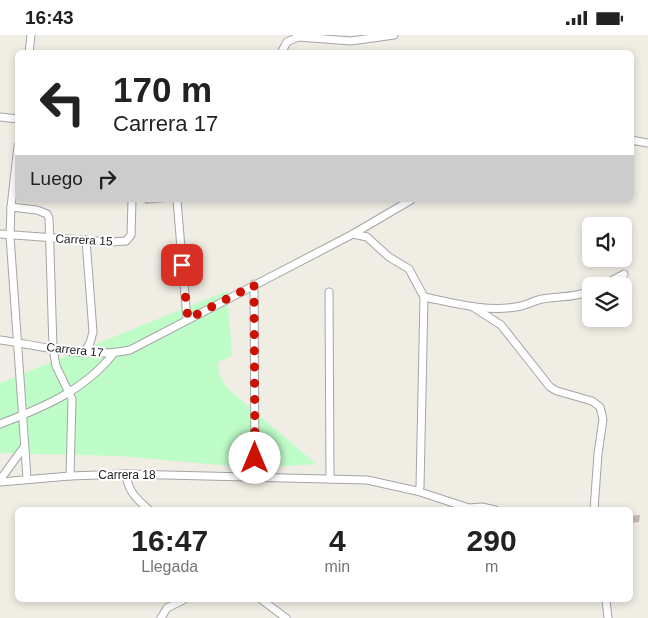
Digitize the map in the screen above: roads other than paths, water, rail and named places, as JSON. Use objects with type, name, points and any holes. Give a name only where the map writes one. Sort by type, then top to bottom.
[{"type":"street","points":[[29,50],[31,35]]},
{"type":"street","points":[[283,50],[288,42],[298,37],[351,41],[394,35]]},
{"type":"street","points":[[0,117],[15,119]]},
{"type":"street","points":[[634,141],[648,143]]},
{"type":"street","points":[[15,169],[10,207],[10,236],[21,416],[27,478]]},
{"type":"street","name":"Carrera 15","points":[[0,235],[111,242],[128,239],[130,235],[132,202]]},
{"type":"street","points":[[177,202],[188,319]]},
{"type":"street","name":"Carrera 17","points":[[0,340],[84,352],[114,353],[130,350],[353,234],[408,202]]},
{"type":"street","points":[[10,207],[38,210],[47,214],[49,218],[48,238],[53,347],[56,366],[70,394],[72,412],[70,475]]},
{"type":"street","points":[[353,234],[367,237],[388,257],[409,269],[424,297],[420,487],[417,491]]},
{"type":"street","points":[[84,352],[94,332],[86,240]]},
{"type":"street","points":[[618,277],[624,274]]},
{"type":"street","points":[[254,285],[255,477]]},
{"type":"street","points":[[329,292],[330,479]]},
{"type":"street","points":[[424,297],[473,307],[515,307],[541,299],[571,297],[582,294]]},
{"type":"street","points":[[473,307],[501,325],[550,387],[557,391],[592,401],[600,407],[603,419],[594,507]]},
{"type":"street","points":[[0,425],[70,394],[104,366],[114,353]]},
{"type":"street","points":[[0,481],[24,447]]},
{"type":"street","points":[[126,474],[127,485],[132,495],[146,507]]},
{"type":"street","name":"Carrera 18","points":[[0,481],[70,475],[126,474],[367,480],[417,491],[465,507]]},
{"type":"street","points":[[161,618],[168,608],[179,602]]},
{"type":"street","points":[[265,602],[286,618]]},
{"type":"street","points":[[606,602],[608,618]]}]
